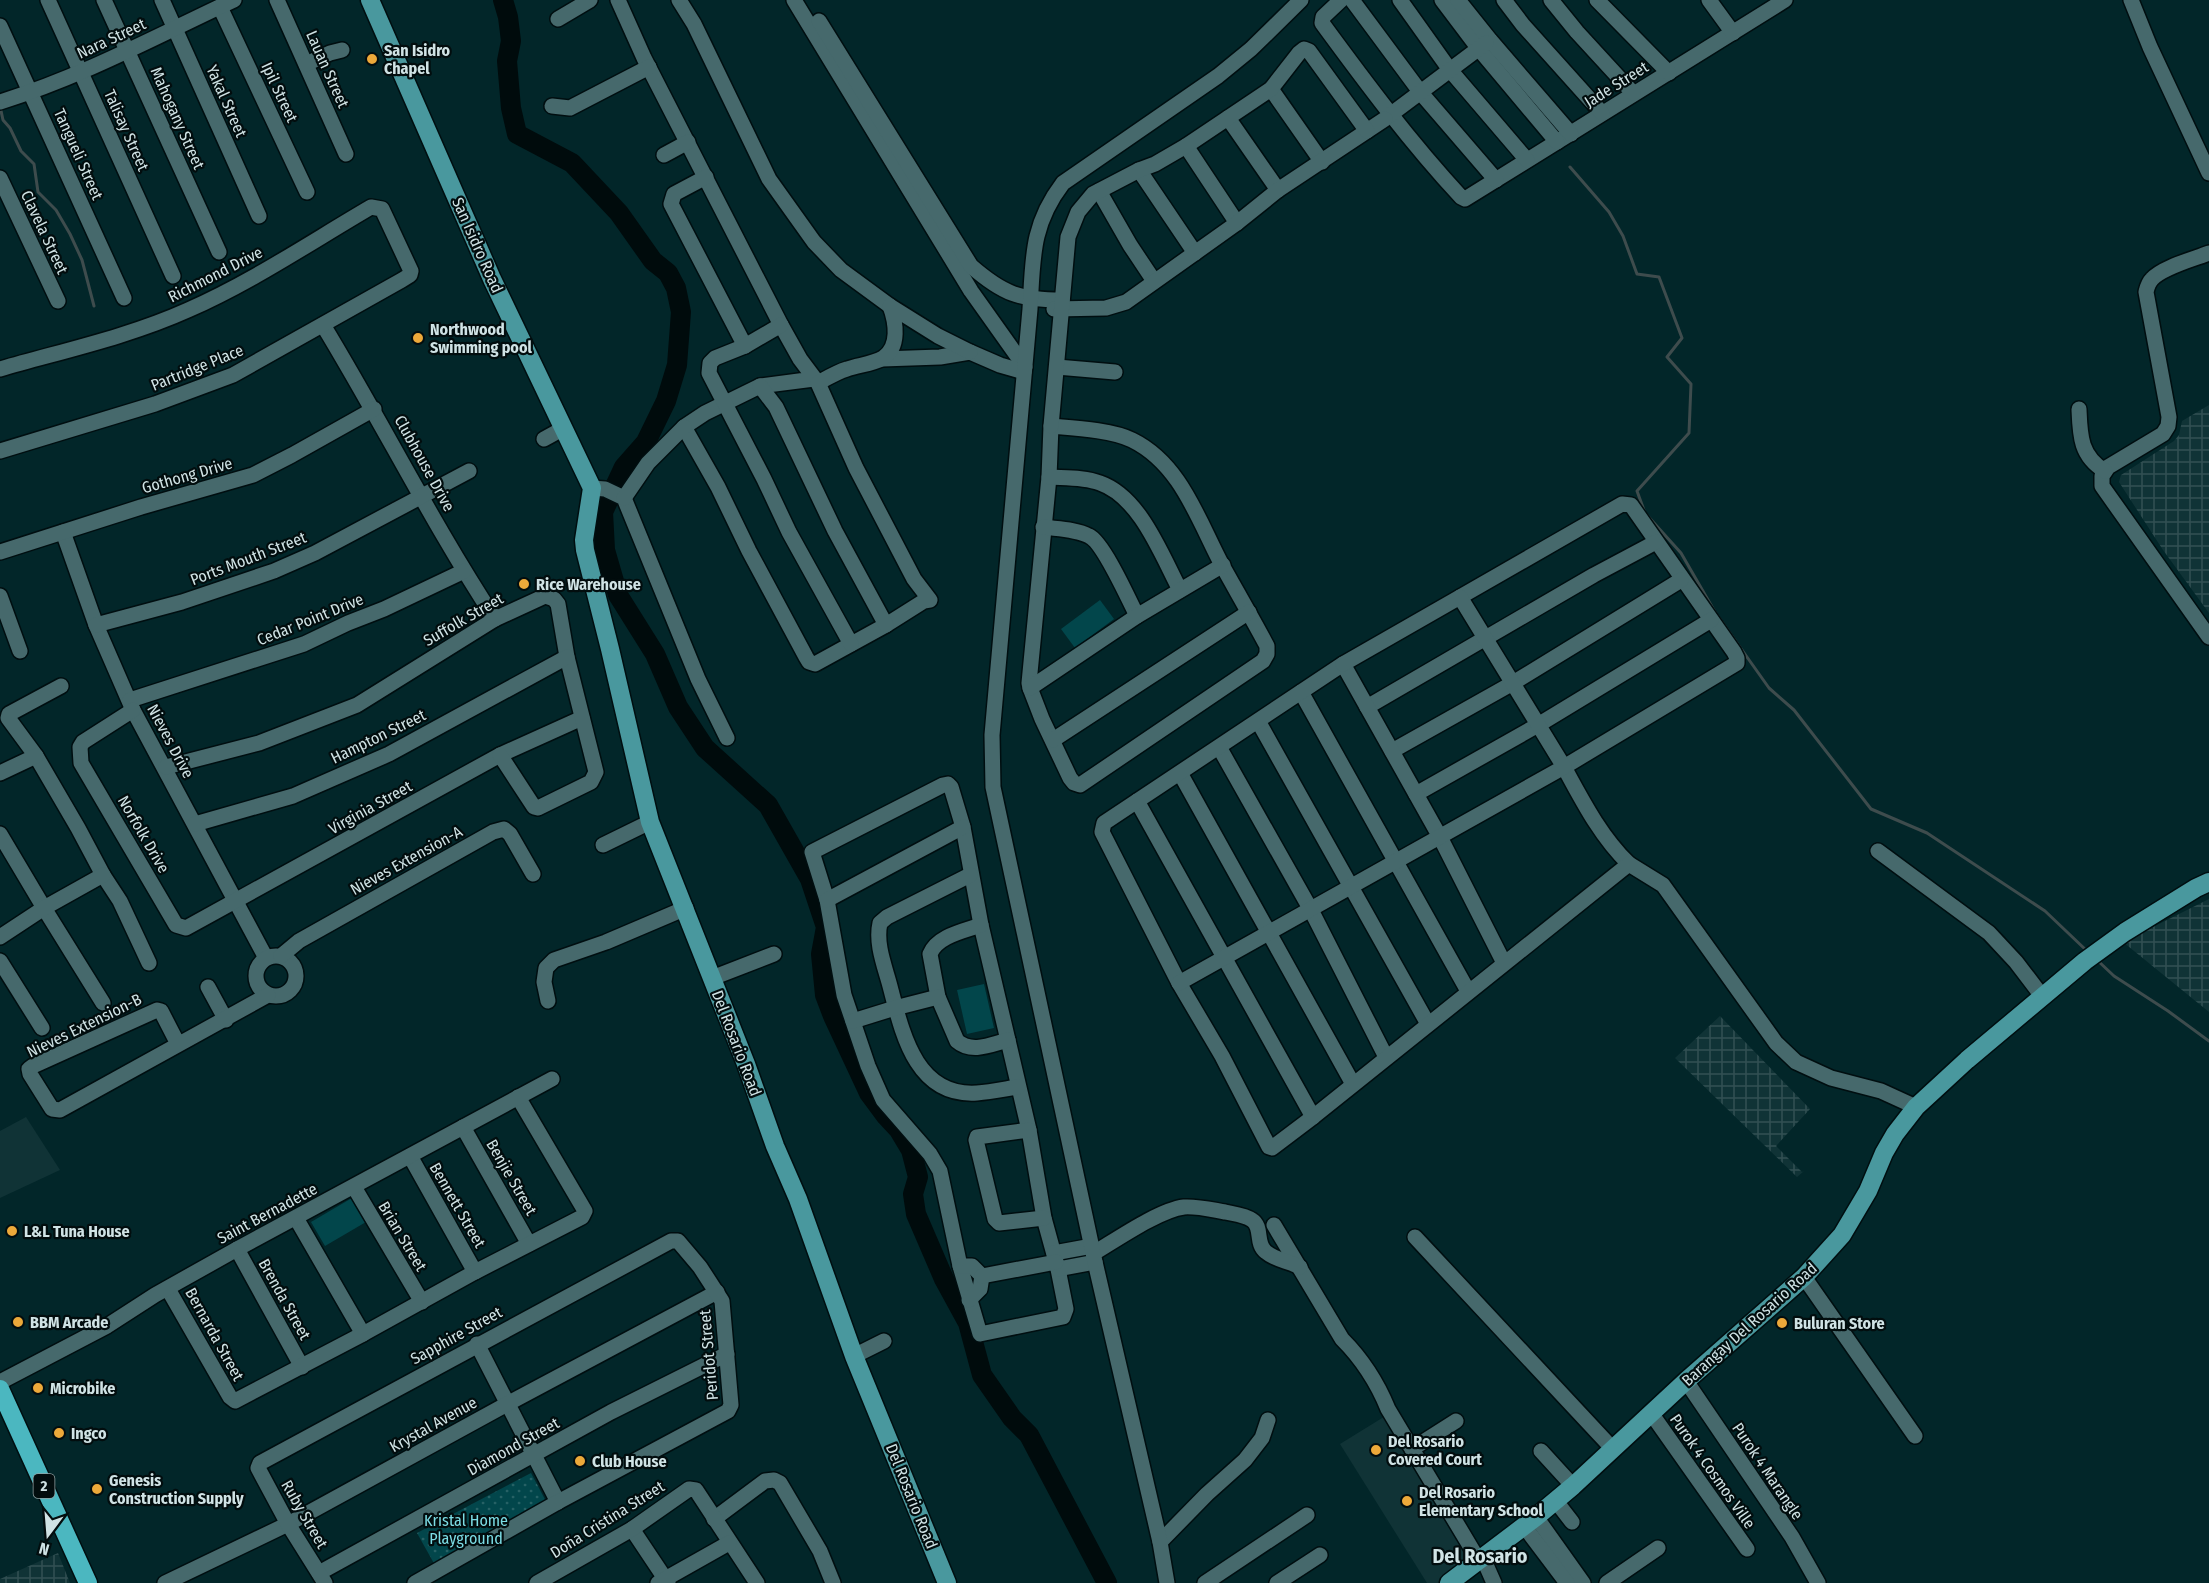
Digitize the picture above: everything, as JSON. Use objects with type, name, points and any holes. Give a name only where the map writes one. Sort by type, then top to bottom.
[{"type":"highway","name":"2","points":[[0,1389],[88,1583]]},
{"type":"main road","name":"San Isidro Road","points":[[370,0],[492,279],[564,428],[598,489]]},
{"type":"main road","name":"Del Rosario Road","points":[[598,489],[584,540],[585,550],[650,822],[665,864],[686,908],[775,1146],[798,1199],[854,1356],[947,1583]]},
{"type":"main road","name":"Barangay Del Rosario Road","points":[[1449,1583],[1530,1522],[1573,1486],[1650,1413],[1804,1278],[1842,1235],[1868,1191],[1889,1143],[1916,1107],[2042,996],[2101,948],[2209,882]]},
{"type":"street","name":"Talisay Street","points":[[48,0],[173,276]]},
{"type":"street","name":"Mahogany Street","points":[[105,0],[219,252]]},
{"type":"street","name":"Yakal Street","points":[[162,0],[259,216]]},
{"type":"street","name":"Nara Street","points":[[5,101],[81,72],[234,0]]},
{"type":"street","name":"Lauan Street","points":[[277,0],[346,154]]},
{"type":"street","points":[[558,19],[590,0]]},
{"type":"street","points":[[618,0],[650,68],[781,325],[800,359],[816,381],[856,468],[914,579],[930,600],[924,601],[820,663],[808,662],[748,551],[718,487],[684,427]]},
{"type":"street","points":[[679,0],[694,24],[769,179],[814,242],[840,270],[890,306],[938,336],[1000,365],[1024,369]]},
{"type":"street","points":[[794,0],[971,291],[1024,369]]},
{"type":"street","points":[[806,0],[971,266],[987,281],[1031,304],[1062,304],[1075,310],[1114,307],[1126,302],[1237,223],[1278,190],[1387,117],[1484,45]]},
{"type":"street","points":[[1167,1583],[1160,1542],[1094,1254],[993,787],[992,735],[1031,304],[1034,246],[1047,205],[1063,183],[1218,76],[1251,49],[1301,0]]},
{"type":"street","points":[[1341,0],[1322,19],[1322,23],[1387,117]]},
{"type":"street","points":[[1352,0],[1421,93],[1496,180]]},
{"type":"street","points":[[1400,0],[1450,70],[1527,160]]},
{"type":"street","points":[[1442,0],[1571,134]]},
{"type":"street","points":[[1458,0],[1484,45],[1557,142]]},
{"type":"street","points":[[1504,0],[1523,25],[1602,113]]},
{"type":"street","points":[[1551,0],[1633,93]]},
{"type":"street","points":[[1709,0],[1733,33]]},
{"type":"street","name":"Jade Street","points":[[1387,117],[1465,199],[1733,33],[1762,6],[1785,0]]},
{"type":"street","points":[[1607,3],[1669,73]]},
{"type":"street","points":[[2135,3],[2150,47],[2209,173]]},
{"type":"street","name":"Ipil Street","points":[[220,7],[307,192]]},
{"type":"street","name":"Tangueli Street","points":[[0,26],[124,298]]},
{"type":"street","points":[[1051,426],[1090,429],[1131,439],[1154,454],[1188,494],[1222,565],[1267,646],[1267,654],[1263,661],[1080,785],[1074,783],[1070,778],[1030,688],[1049,477],[1051,426],[1068,237],[1078,213],[1093,194],[1186,146],[1271,89],[1304,49],[1309,51],[1367,131]]},
{"type":"street","points":[[306,64],[342,50]]},
{"type":"street","points":[[552,105],[570,108],[650,68]]},
{"type":"street","points":[[1271,89],[1322,162]]},
{"type":"street","points":[[1228,118],[1278,190]]},
{"type":"street","points":[[664,155],[688,142]]},
{"type":"street","points":[[1186,146],[1237,223]]},
{"type":"street","points":[[1139,170],[1195,253]]},
{"type":"street","points":[[706,177],[674,194],[671,204],[745,346]]},
{"type":"street","name":"Clavela Street","points":[[0,178],[58,301]]},
{"type":"street","points":[[1099,191],[1154,281]]},
{"type":"street","name":"Richmond Drive","points":[[0,369],[152,324],[187,311],[220,295],[371,207],[382,209],[406,260]]},
{"type":"street","points":[[2209,253],[2164,271],[2152,278],[2149,284],[2146,292],[2169,417],[2168,426],[2163,434],[2108,467],[2102,476],[2102,486],[2209,638]]},
{"type":"street","name":"Partridge Place","points":[[0,451],[155,404],[232,375],[410,275],[411,271],[406,260]]},
{"type":"street","points":[[882,359],[894,341],[895,320],[890,306]]},
{"type":"street","name":"Clubhouse Drive","points":[[323,325],[374,409],[464,571],[495,619]]},
{"type":"street","points":[[781,325],[745,346],[715,358],[710,363],[709,373],[789,532],[851,644]]},
{"type":"street","points":[[622,497],[648,463],[684,427],[760,386],[816,381],[849,368],[882,359],[940,357],[970,352]]},
{"type":"street","points":[[1057,367],[1115,372]]},
{"type":"street","points":[[760,386],[776,407],[835,531],[886,625]]},
{"type":"street","name":"Gothong Drive","points":[[0,552],[253,475],[374,409]]},
{"type":"street","points":[[2079,409],[2080,436],[2089,459],[2105,471]]},
{"type":"street","points":[[544,439],[564,428]]},
{"type":"street","name":"Ports Mouth Street","points":[[96,625],[182,602],[274,571],[315,553],[469,471]]},
{"type":"street","points":[[1049,477],[1084,479],[1101,483],[1130,502],[1180,590]]},
{"type":"street","points":[[598,489],[622,497],[698,680],[727,738]]},
{"type":"street","points":[[1179,983],[1564,768],[1737,663],[1734,652],[1681,580],[1631,506],[1622,504],[1342,664],[1104,823],[1102,832],[1179,983],[1222,1056],[1269,1147],[1272,1148],[1629,864]]},
{"type":"street","points":[[1043,527],[1076,532],[1093,538],[1106,555],[1137,616]]},
{"type":"street","name":"Nieves Drive","points":[[63,532],[96,625],[131,705],[166,767],[235,901],[274,957],[288,959],[296,969],[296,983],[293,988],[281,996],[268,995]]},
{"type":"street","points":[[1368,707],[1594,575],[1656,542]]},
{"type":"street","points":[[1030,688],[1137,616],[1222,565]]},
{"type":"street","name":"Cedar Point Drive","points":[[81,762],[80,747],[83,742],[131,705],[304,644],[464,571]]},
{"type":"street","points":[[1392,751],[1513,683],[1681,580]]},
{"type":"street","points":[[0,596],[20,651]]},
{"type":"street","name":"Suffolk Street","points":[[166,767],[259,743],[357,705],[495,619],[545,596],[550,596],[558,604],[567,657],[596,772],[591,782],[538,808],[534,807],[500,755]]},
{"type":"street","points":[[1460,597],[1614,850],[1629,864],[1664,885],[1776,1043],[1796,1062],[1831,1078],[1866,1086],[1916,1107]]},
{"type":"street","points":[[1053,740],[1249,612]]},
{"type":"street","points":[[1416,795],[1538,725],[1711,620]]},
{"type":"street","name":"Hampton Street","points":[[195,824],[293,796],[389,754],[567,657]]},
{"type":"street","points":[[1342,664],[1440,837],[1504,963]]},
{"type":"street","points":[[61,686],[9,714],[8,718],[36,756],[120,901],[149,963]]},
{"type":"street","points":[[1301,692],[1468,992]]},
{"type":"street","name":"Virginia Street","points":[[177,925],[186,928],[192,926],[500,755],[582,718]]},
{"type":"street","points":[[1258,721],[1428,1024]]},
{"type":"street","points":[[1219,747],[1311,910],[1386,1058]]},
{"type":"street","points":[[0,773],[36,756]]},
{"type":"street","name":"Norfolk Drive","points":[[81,762],[177,925]]},
{"type":"street","points":[[1180,773],[1353,1084]]},
{"type":"street","points":[[948,784],[951,787],[963,826],[970,875],[1029,1130],[1044,1218],[1066,1309],[1063,1317],[980,1334],[960,1266],[940,1171],[930,1154],[883,1100],[868,1066],[844,995],[827,900],[812,852],[948,784]]},
{"type":"street","points":[[1137,801],[1313,1117]]},
{"type":"street","points":[[603,845],[650,822]]},
{"type":"street","points":[[827,900],[963,826]]},
{"type":"street","name":"Nieves Extension-A","points":[[274,957],[493,832],[504,829],[510,834],[533,874]]},
{"type":"street","points":[[0,834],[103,1003]]},
{"type":"street","points":[[1878,851],[1989,933],[2016,962],[2042,996]]},
{"type":"street","points":[[0,937],[44,908],[103,875]]},
{"type":"street","points":[[970,875],[887,917],[880,923],[878,935],[896,1008],[911,1053],[918,1066],[935,1082],[955,1091],[976,1093],[1018,1086]]},
{"type":"street","points":[[548,1001],[544,982],[546,968],[555,960],[606,942],[686,908]]},
{"type":"street","points":[[981,925],[943,939],[932,948],[930,954],[939,997],[957,1041],[962,1045],[976,1048],[1008,1040]]},
{"type":"street","points":[[712,978],[774,954]]},
{"type":"street","points":[[268,995],[262,991],[256,980],[257,968],[274,957]]},
{"type":"street","points":[[0,960],[42,1028]]},
{"type":"street","points":[[208,987],[226,1020]]},
{"type":"street","name":"Nieves Extension-B","points":[[178,1044],[161,1011],[157,1010],[29,1069],[52,1109],[60,1110],[268,995]]},
{"type":"street","points":[[853,1021],[939,997]]},
{"type":"street","name":"Saint Bernadette","points":[[0,1382],[107,1326],[237,1249],[552,1079]]},
{"type":"street","points":[[302,1367],[475,1272],[582,1218],[585,1211],[518,1097]]},
{"type":"street","name":"Benjie Street","points":[[463,1127],[530,1244]]},
{"type":"street","points":[[1029,1130],[977,1137],[976,1140],[995,1219],[999,1223],[1044,1218]]},
{"type":"street","name":"Bennett Street","points":[[410,1156],[475,1272]]},
{"type":"street","name":"Brian Street","points":[[354,1187],[422,1302]]},
{"type":"street","points":[[982,1276],[1094,1254],[1168,1212],[1185,1207],[1216,1210],[1254,1220],[1258,1227],[1258,1242],[1265,1252],[1291,1261],[1300,1267]]},
{"type":"street","points":[[296,1218],[363,1334]]},
{"type":"street","points":[[1274,1225],[1342,1339],[1378,1384],[1388,1409],[1494,1583]]},
{"type":"street","points":[[1415,1237],[1442,1263],[1502,1331],[1612,1448]]},
{"type":"street","name":"Peridot Street","points":[[558,1502],[725,1414],[731,1405],[723,1311],[717,1292],[683,1245],[678,1241],[671,1241]]},
{"type":"street","name":"Sapphire Street","points":[[260,1463],[671,1241]]},
{"type":"street","name":"Brenda Street","points":[[237,1249],[302,1367]]},
{"type":"street","points":[[960,1266],[972,1266],[982,1276],[980,1289],[969,1300]]},
{"type":"street","points":[[1804,1278],[1915,1436]]},
{"type":"street","name":"Bernarda Street","points":[[168,1288],[230,1397],[235,1401],[241,1400],[302,1367]]},
{"type":"street","name":"Krystal Avenue","points":[[165,1583],[288,1524],[717,1292]]},
{"type":"street","points":[[854,1356],[884,1341]]},
{"type":"street","points":[[415,1583],[558,1502],[477,1344]]},
{"type":"street","name":"Diamond Street","points":[[322,1578],[610,1412],[727,1354]]},
{"type":"street","name":"Purok 4 Marangle","points":[[1686,1381],[1792,1537],[1818,1583]]},
{"type":"street","name":"Purok 4 Cosmos Ville","points":[[1650,1413],[1747,1549]]},
{"type":"street","points":[[1160,1542],[1207,1494],[1245,1460],[1262,1438],[1268,1420]]},
{"type":"street","points":[[1412,1449],[1456,1421]]},
{"type":"street","points":[[1541,1451],[1573,1486]]},
{"type":"street","name":"Ruby Street","points":[[260,1463],[258,1468],[288,1524],[322,1578]]},
{"type":"street","points":[[757,1583],[714,1519],[765,1481],[774,1480],[780,1483],[820,1551],[833,1583]]},
{"type":"street","name":"Doña Cristina Street","points":[[537,1583],[632,1529],[689,1488],[696,1490],[714,1519]]},
{"type":"street","points":[[1555,1500],[1572,1522]]},
{"type":"street","points":[[1204,1583],[1307,1515]]},
{"type":"street","points":[[1530,1522],[1567,1583]]},
{"type":"street","points":[[1530,1522],[1583,1583]]},
{"type":"street","points":[[632,1529],[664,1582],[729,1543]]},
{"type":"street","points":[[1607,1583],[1658,1548]]},
{"type":"street","points":[[1277,1583],[1320,1555]]},
{"type":"shaded area","points":[[2209,405],[2209,613],[2163,550],[2119,482],[2121,475],[2174,441],[2179,435],[2182,421]]},
{"type":"shaded area","points":[[2209,899],[2209,1012],[2123,942]]},
{"type":"shaded area","points":[[1720,1016],[1810,1109],[1776,1146],[1802,1172],[1804,1171],[1797,1177],[1675,1058]]},
{"type":"shaded area","points":[[26,1117],[60,1170],[0,1198],[0,1131]]},
{"type":"shaded area","name":"Del Rosario Elementary School","points":[[1387,1415],[1474,1557],[1440,1583],[1427,1583],[1340,1444]]},
{"type":"shaded area","points":[[58,1553],[70,1583],[0,1583],[0,1579]]},
{"type":"green space","points":[[1100,600],[1114,619],[1075,648],[1061,629]]},
{"type":"green space","points":[[984,984],[994,1028],[967,1034],[957,990]]},
{"type":"green space","points":[[352,1198],[366,1222],[325,1246],[311,1222]]},
{"type":"green space","name":"Kristal Home Playground","points":[[531,1473],[549,1507],[436,1567],[417,1533]]},
{"type":"waterway","points":[[503,0],[511,41],[507,61],[511,108],[517,134],[572,163],[619,213],[653,261],[668,273],[676,288],[681,312],[677,365],[666,401],[646,442],[624,467],[603,512],[605,550],[618,595],[655,654],[678,707],[705,748],[768,805],[810,879],[826,927],[821,954],[825,995],[869,1093],[899,1130],[911,1150],[918,1177],[913,1194],[916,1214],[944,1279],[968,1323],[982,1375],[1012,1418],[1029,1435],[1107,1583]]},
{"type":"waterway","points":[[0,106],[3,120],[10,128],[21,151],[34,164],[38,192],[56,210],[70,234],[82,260],[94,306]]},
{"type":"waterway","points":[[1570,167],[1609,212],[1623,236],[1637,274],[1659,277],[1682,338],[1667,357],[1691,384],[1689,433],[1637,491],[1645,513],[1681,553],[1715,612],[1769,688],[1794,710],[1871,809],[1927,833],[2045,911],[2087,951]]},
{"type":"waterway","points":[[2096,959],[2114,976],[2209,1041]]},
{"type":"place","name":"San Isidro Chapel","points":[[372,59]]},
{"type":"place","name":"Northwood Swimming pool","points":[[418,338]]},
{"type":"place","name":"Rice Warehouse","points":[[524,584]]},
{"type":"place","name":"L&L Tuna House","points":[[12,1231]]},
{"type":"place","name":"BBM Arcade","points":[[18,1322]]},
{"type":"place","name":"Buluran Store","points":[[1782,1323]]},
{"type":"place","name":"Microbike","points":[[38,1388]]},
{"type":"place","name":"Ingco","points":[[59,1433]]},
{"type":"place","name":"Del Rosario Covered Court","points":[[1376,1450]]},
{"type":"place","name":"Club House","points":[[580,1461]]},
{"type":"place","name":"Genesis Construction Supply","points":[[97,1489]]},
{"type":"place","name":"Del Rosario Elementary School","points":[[1407,1501]]},
{"type":"district","name":"Del Rosario","points":[[1480,1556]]}]
